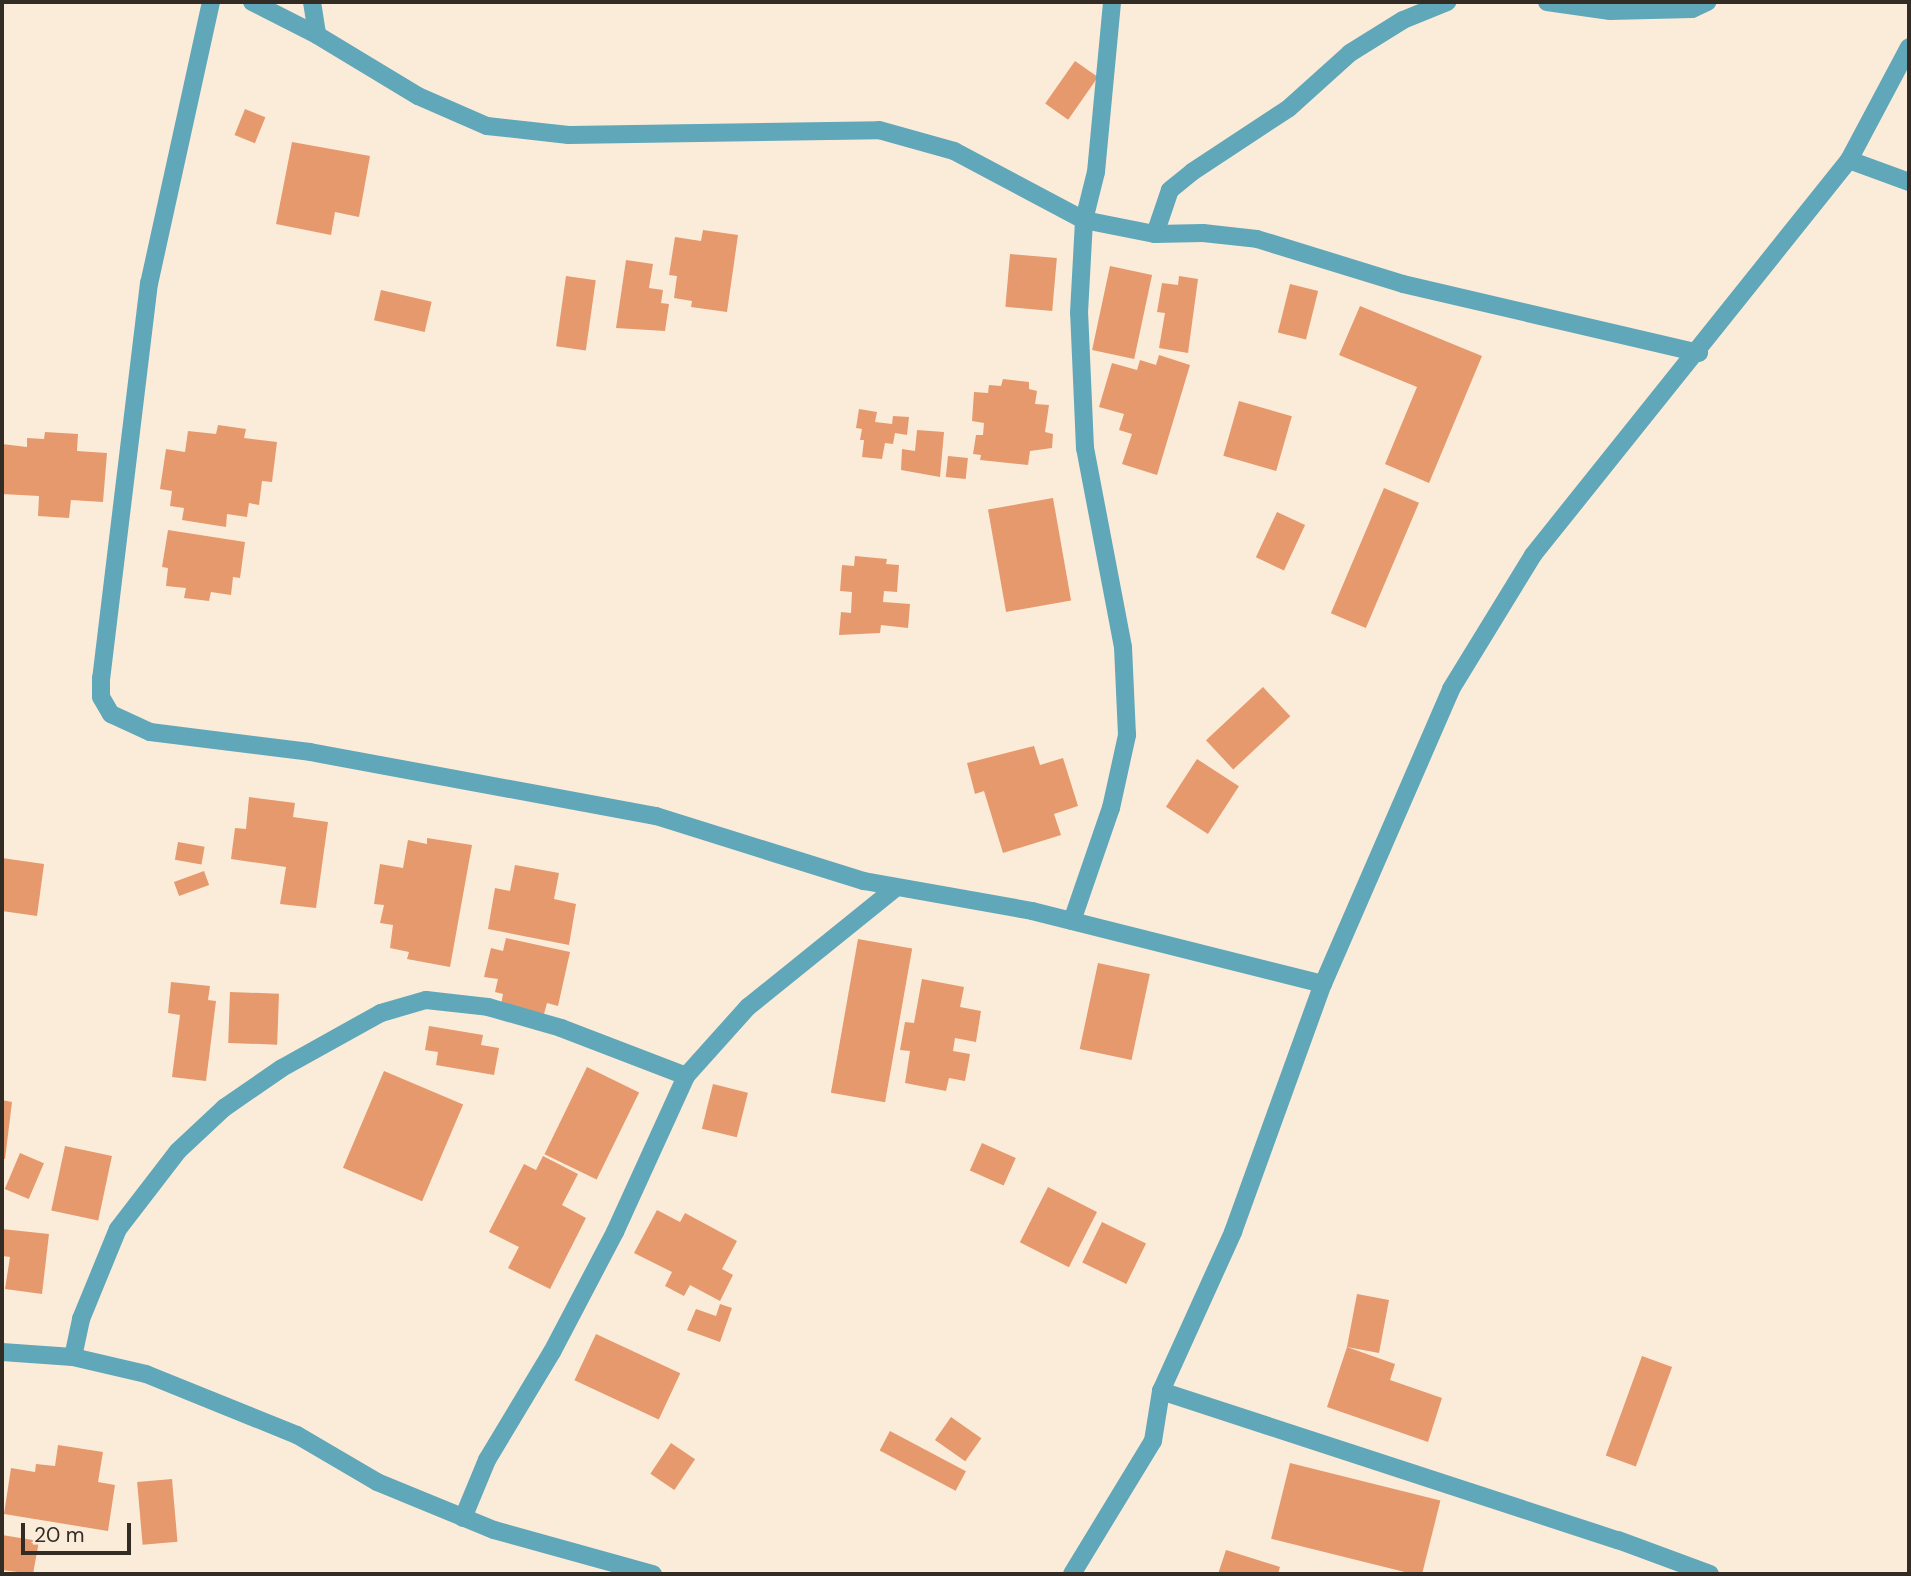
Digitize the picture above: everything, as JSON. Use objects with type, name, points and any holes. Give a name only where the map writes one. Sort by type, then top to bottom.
[{"type":"street","points":[[211,2],[149,283],[101,678],[101,697],[111,714],[150,732],[322,754],[656,816],[894,889],[1072,921],[1323,984]]},
{"type":"street","points":[[252,2],[317,34],[418,96],[487,126],[569,135],[879,130],[954,151],[1084,220],[1155,234],[1203,233],[1258,239],[1402,284],[1699,353]]},
{"type":"street","points":[[312,2],[317,34]]},
{"type":"street","points":[[1072,921],[1111,808],[1127,735],[1123,648],[1085,449],[1079,313],[1084,220],[1096,172],[1112,2]]},
{"type":"street","points":[[1155,234],[1170,190],[1192,172],[1289,108],[1350,53],[1403,20],[1447,2]]},
{"type":"street","points":[[1547,2],[1610,12],[1692,9],[1707,2]]},
{"type":"street","points":[[1072,1574],[1153,1441],[1161,1391],[1233,1232],[1323,984],[1451,690],[1534,555],[1699,353],[1849,160],[1909,47]]},
{"type":"street","points":[[1849,160],[1909,182]]},
{"type":"street","points":[[463,1518],[487,1460],[552,1352],[615,1232],[686,1076],[748,1007],[894,889]]},
{"type":"street","points":[[73,1357],[81,1319],[118,1229],[178,1151],[225,1108],[282,1068],[380,1013],[426,1000],[488,1007],[561,1028],[686,1076]]},
{"type":"street","points":[[2,1352],[73,1357],[146,1374],[297,1435],[377,1482],[463,1518],[540,1545],[653,1574]]},
{"type":"street","points":[[1161,1391],[1605,1535],[1710,1574]]},
{"type":"building","points":[[1075,61],[1098,77],[1068,120],[1045,104]]},
{"type":"building","points":[[245,109],[265,117],[255,143],[235,135]]},
{"type":"building","points":[[292,142],[370,156],[359,217],[335,212],[331,235],[276,224]]},
{"type":"building","points":[[703,230],[738,235],[727,312],[691,307],[692,301],[674,298],[677,276],[669,275],[675,237],[701,241]]},
{"type":"building","points":[[1010,254],[1057,258],[1052,311],[1005,307]]},
{"type":"building","points":[[626,260],[653,264],[649,288],[663,290],[661,303],[669,304],[665,331],[616,328]]},
{"type":"building","points":[[1110,266],[1152,275],[1134,359],[1092,350]]},
{"type":"building","points":[[566,276],[596,280],[586,350],[556,346]]},
{"type":"building","points":[[1179,276],[1198,279],[1188,353],[1159,348],[1165,313],[1157,312],[1162,283],[1178,285]]},
{"type":"building","points":[[1290,284],[1318,291],[1306,340],[1278,333]]},
{"type":"building","points":[[381,290],[432,302],[425,332],[374,320]]},
{"type":"building","points":[[1360,306],[1482,356],[1429,483],[1385,464],[1417,387],[1339,355]]},
{"type":"building","points":[[1159,355],[1190,365],[1157,475],[1122,464],[1132,434],[1119,430],[1124,414],[1099,407],[1112,363],[1137,370],[1140,360],[1156,365]]},
{"type":"building","points":[[1003,379],[1029,382],[1029,389],[1037,391],[1035,404],[1049,405],[1045,432],[1053,434],[1052,448],[1030,451],[1028,465],[980,460],[981,455],[973,454],[976,435],[983,435],[984,423],[972,421],[974,392],[988,393],[989,385],[1001,386]]},
{"type":"building","points":[[1239,401],[1292,416],[1276,471],[1223,456]]},
{"type":"building","points":[[859,409],[877,412],[875,422],[892,424],[893,416],[909,417],[907,435],[895,433],[893,444],[885,443],[882,459],[862,457],[862,429],[856,428]]},
{"type":"building","points":[[218,425],[246,429],[244,438],[277,442],[272,482],[262,481],[259,505],[249,503],[247,517],[227,514],[226,527],[182,520],[184,508],[170,506],[172,491],[160,489],[166,449],[185,452],[188,431],[216,434]]},
{"type":"building","points":[[917,430],[944,432],[940,477],[901,470],[902,449],[915,451]]},
{"type":"building","points":[[45,432],[78,434],[77,451],[107,453],[103,502],[71,500],[69,518],[38,516],[39,496],[2,494],[2,444],[27,447],[27,438],[44,439]]},
{"type":"building","points":[[948,456],[968,458],[966,479],[946,477]]},
{"type":"building","points":[[1384,488],[1419,503],[1366,628],[1331,613]]},
{"type":"building","points":[[1053,498],[1071,600],[1006,612],[988,509]]},
{"type":"building","points":[[1277,512],[1305,525],[1284,570],[1256,557]]},
{"type":"building","points":[[168,530],[245,542],[240,578],[233,577],[231,595],[211,592],[209,601],[184,598],[186,588],[166,586],[168,568],[162,567]]},
{"type":"building","points":[[855,556],[887,559],[886,564],[899,565],[897,592],[884,591],[883,602],[910,604],[908,628],[881,625],[880,633],[839,635],[841,612],[851,613],[852,592],[840,591],[842,565],[854,566]]},
{"type":"building","points":[[1263,687],[1290,716],[1233,769],[1206,740]]},
{"type":"building","points":[[1034,746],[1040,765],[1063,758],[1078,806],[1054,814],[1061,835],[1003,853],[984,791],[975,794],[967,763]]},
{"type":"building","points":[[1197,759],[1239,786],[1208,834],[1166,807]]},
{"type":"building","points":[[249,797],[295,803],[293,817],[328,822],[316,908],[280,904],[286,867],[231,859],[235,828],[246,829]]},
{"type":"building","points":[[427,838],[472,845],[450,967],[407,959],[409,952],[390,948],[393,925],[380,923],[384,905],[374,904],[380,864],[403,868],[408,840],[427,844]]},
{"type":"building","points":[[178,842],[205,847],[201,864],[175,860]]},
{"type":"building","points":[[2,858],[44,864],[37,916],[2,911]]},
{"type":"building","points":[[515,865],[559,873],[554,899],[576,904],[569,945],[488,929],[495,888],[510,891]]},
{"type":"building","points":[[204,871],[209,885],[179,896],[174,882]]},
{"type":"building","points":[[506,938],[570,952],[558,1006],[547,1003],[544,1014],[501,1005],[503,994],[495,992],[498,979],[484,977],[491,948],[503,951]]},
{"type":"building","points":[[858,939],[912,949],[885,1102],[831,1093]]},
{"type":"building","points":[[1098,963],[1150,974],[1132,1060],[1080,1049]]},
{"type":"building","points":[[922,979],[964,987],[960,1007],[981,1011],[976,1042],[955,1038],[953,1051],[970,1054],[965,1081],[949,1078],[946,1091],[905,1083],[910,1051],[900,1050],[905,1022],[914,1023]]},
{"type":"building","points":[[171,982],[210,986],[208,1000],[216,1001],[206,1081],[172,1077],[180,1015],[168,1013]]},
{"type":"building","points":[[230,992],[279,994],[277,1045],[228,1043]]},
{"type":"building","points":[[429,1026],[483,1035],[481,1045],[499,1048],[494,1075],[436,1065],[438,1052],[425,1050]]},
{"type":"building","points":[[587,1067],[639,1092],[597,1180],[544,1154]]},
{"type":"building","points":[[384,1071],[463,1105],[422,1201],[343,1168]]},
{"type":"building","points":[[713,1084],[748,1093],[737,1137],[702,1129]]},
{"type":"building","points":[[2,1100],[12,1102],[5,1159],[2,1159]]},
{"type":"building","points":[[982,1143],[1016,1158],[1004,1185],[970,1170]]},
{"type":"building","points":[[65,1146],[112,1156],[98,1221],[51,1211]]},
{"type":"building","points":[[20,1153],[44,1163],[29,1199],[5,1189]]},
{"type":"building","points":[[543,1156],[578,1174],[562,1205],[586,1218],[550,1289],[508,1268],[519,1247],[489,1232],[524,1164],[536,1170]]},
{"type":"building","points":[[1048,1187],[1097,1212],[1069,1267],[1020,1242]]},
{"type":"building","points":[[657,1210],[680,1222],[685,1213],[737,1241],[722,1269],[733,1275],[720,1301],[690,1285],[684,1296],[665,1286],[672,1272],[634,1253]]},
{"type":"building","points":[[1102,1222],[1146,1243],[1126,1284],[1082,1262]]},
{"type":"building","points":[[2,1229],[49,1234],[42,1294],[5,1289],[10,1257],[2,1256]]},
{"type":"building","points":[[1357,1294],[1389,1300],[1379,1353],[1347,1347]]},
{"type":"building","points":[[720,1304],[732,1308],[720,1342],[687,1330],[696,1309],[716,1316]]},
{"type":"building","points":[[596,1334],[680,1373],[659,1420],[574,1380]]},
{"type":"building","points":[[1347,1347],[1395,1364],[1390,1380],[1442,1398],[1428,1442],[1327,1407]]},
{"type":"building","points":[[1642,1356],[1672,1367],[1636,1467],[1606,1456]]},
{"type":"building","points":[[951,1417],[981,1438],[965,1461],[935,1440]]},
{"type":"building","points":[[890,1431],[966,1471],[956,1491],[880,1450]]},
{"type":"building","points":[[671,1443],[695,1459],[674,1490],[650,1474]]},
{"type":"building","points":[[58,1445],[103,1452],[98,1482],[115,1485],[108,1531],[4,1514],[11,1468],[35,1472],[36,1464],[55,1466]]},
{"type":"building","points":[[1290,1463],[1440,1500],[1422,1574],[1413,1574],[1271,1539]]},
{"type":"building","points":[[172,1479],[177,1542],[143,1545],[137,1482]]},
{"type":"building","points":[[2,1535],[39,1541],[33,1574],[2,1570]]},
{"type":"building","points":[[1226,1550],[1280,1567],[1278,1574],[1218,1574]]}]
